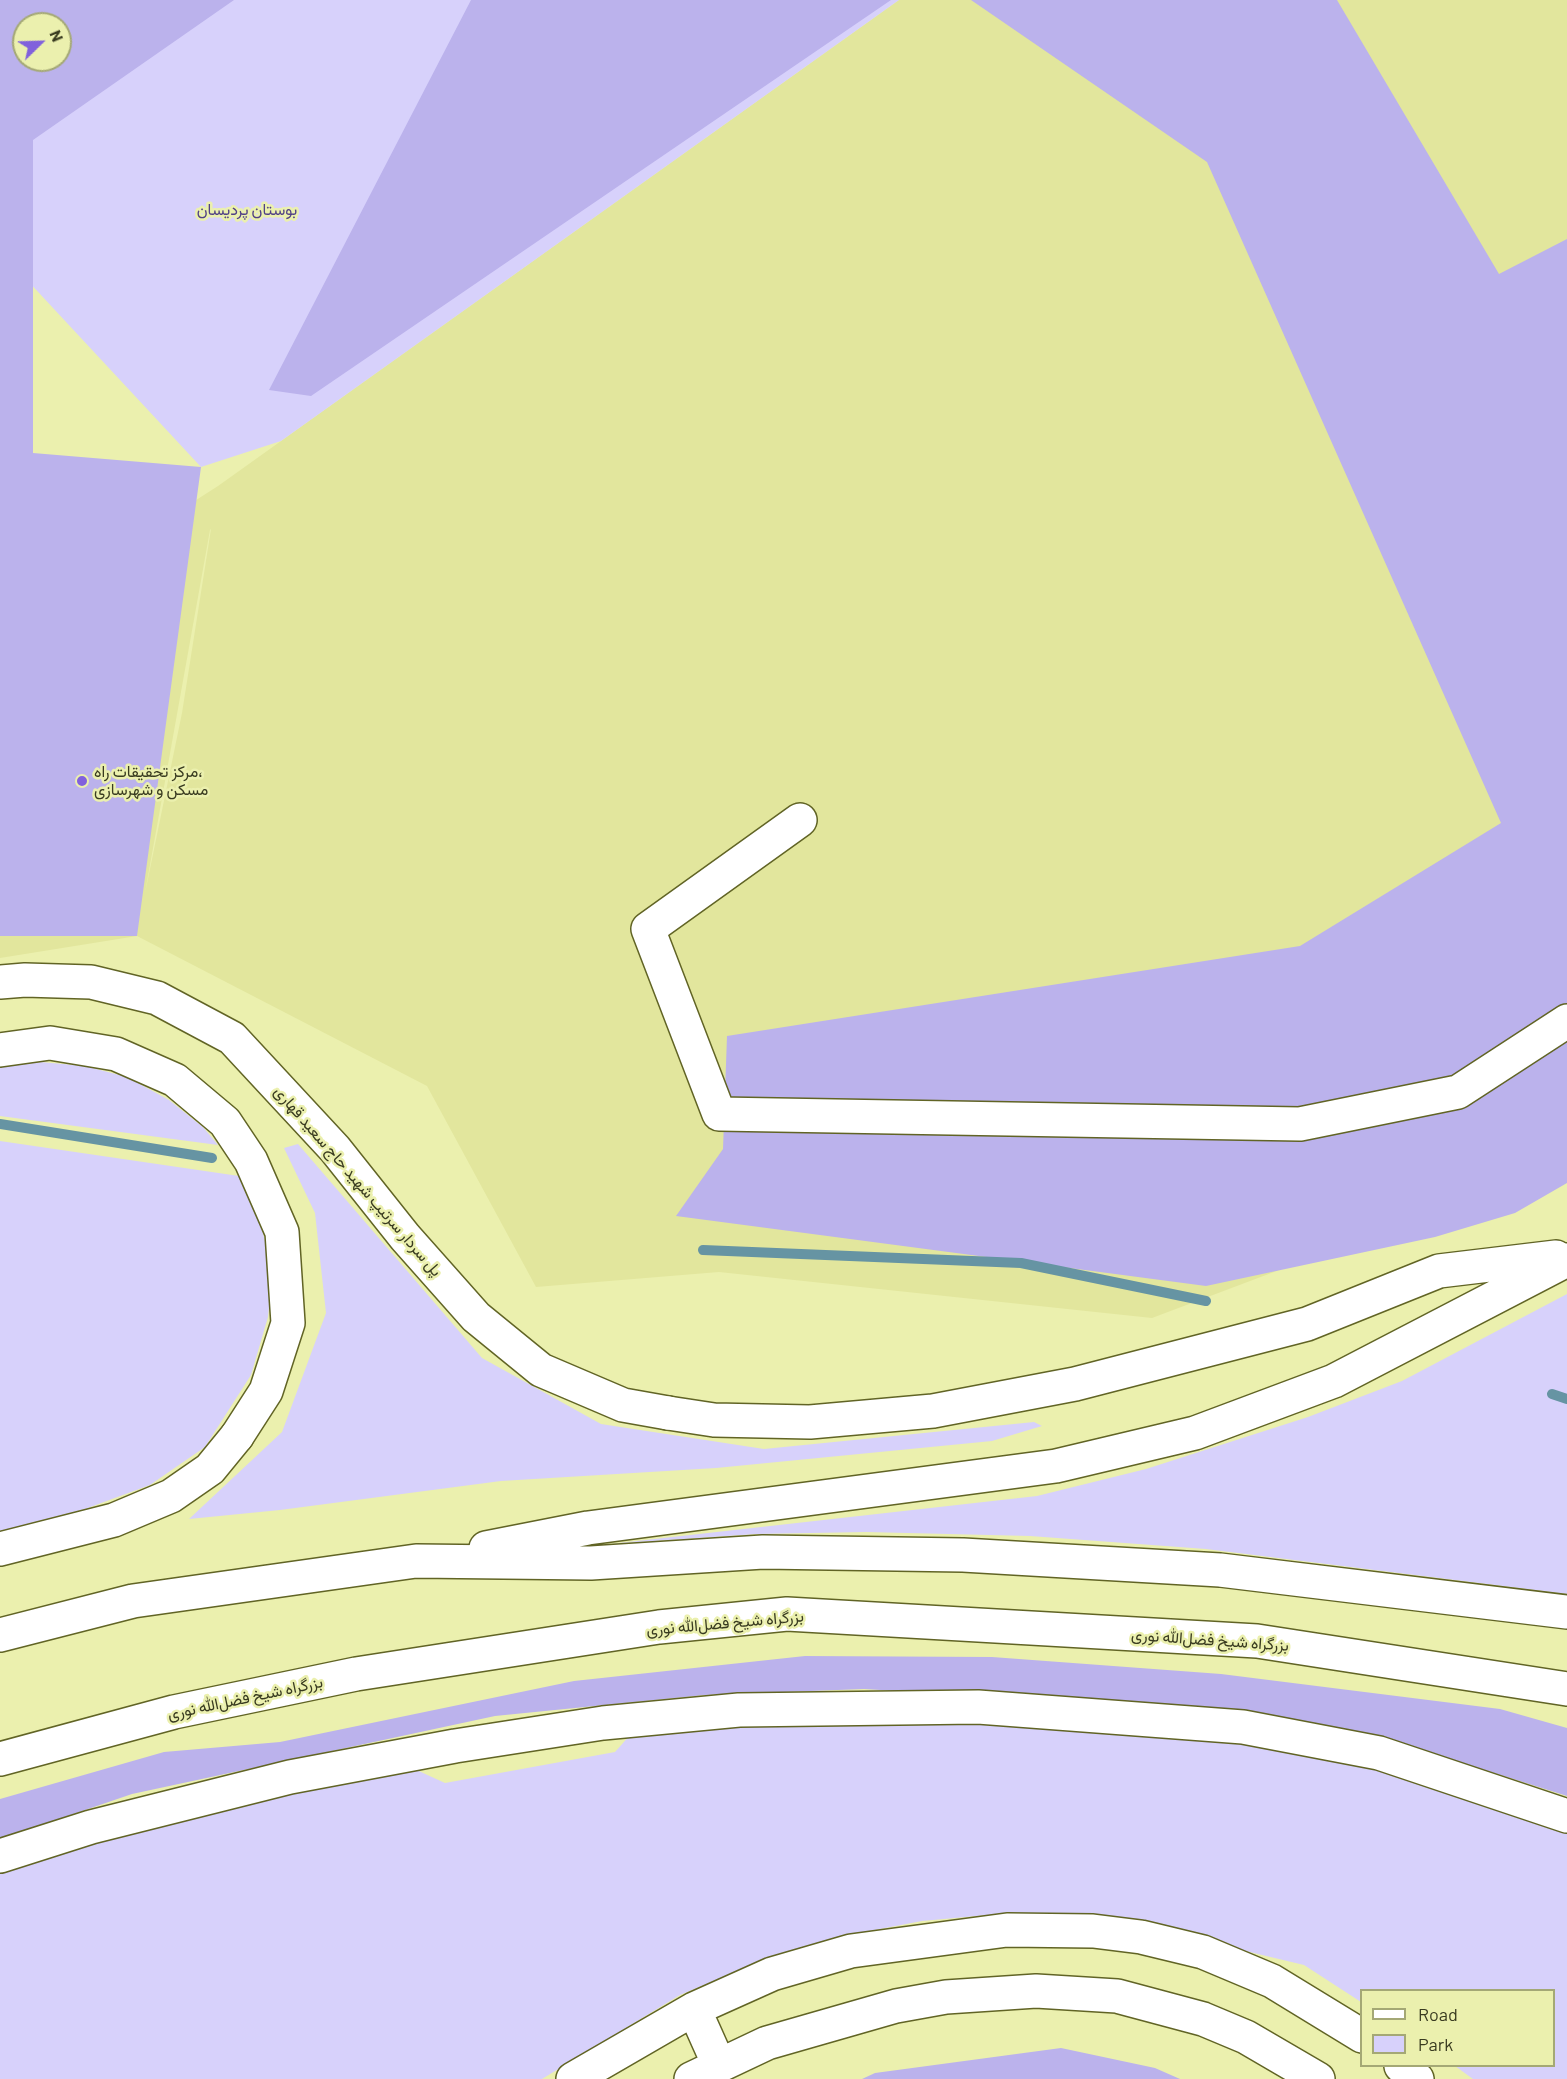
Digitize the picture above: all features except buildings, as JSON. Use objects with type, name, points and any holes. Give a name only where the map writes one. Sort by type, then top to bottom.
[{"type":"main road","points":[[800,820],[648,929],[719,1114],[1300,1124],[1458,1092],[1567,1021]]},
{"type":"main road","name":"پل سردار سرتیپ شهید حاج سعید قهاری","points":[[0,982],[24,980],[91,982],[157,998],[232,1038],[335,1149],[405,1237],[476,1317],[541,1370],[623,1405],[668,1413],[714,1420],[810,1422],[933,1411],[1075,1384],[1307,1324],[1439,1271],[1567,1258]]},
{"type":"main road","points":[[0,1050],[50,1043],[116,1054],[175,1080],[225,1122],[251,1161],[282,1232],[288,1323],[266,1391],[237,1436],[210,1468],[171,1496],[114,1520],[0,1550]]},
{"type":"main road","points":[[0,1635],[133,1601],[416,1562],[588,1528],[1056,1466],[1195,1432],[1334,1381],[1567,1258]]},
{"type":"main road","points":[[416,1562],[591,1563],[763,1552],[963,1555],[1220,1570],[1567,1612]]},
{"type":"main road","name":"بزرگراه شیخ فضل‌الله نوری","points":[[0,1760],[174,1712],[356,1674],[659,1627],[787,1614],[1257,1641],[1567,1689]]},
{"type":"main road","points":[[0,1857],[91,1827],[290,1777],[455,1746],[591,1725],[739,1710],[978,1707],[1243,1726],[1379,1753],[1567,1815]]},
{"type":"main road","points":[[573,2079],[694,2008],[772,1974],[851,1951],[1007,1930],[1093,1930],[1141,1937],[1203,1952],[1272,1981],[1360,2035]]},
{"type":"main road","points":[[691,2079],[767,2043],[896,2006],[986,1993],[1036,1990],[1117,1996],[1203,2019],[1246,2037],[1318,2079]]},
{"type":"main road","points":[[694,2008],[719,2064]]},
{"type":"main road","points":[[1402,2067],[1417,2079]]},
{"type":"shaded area","points":[[0,0],[234,0],[33,140],[33,453],[201,467],[137,936],[0,936]]},
{"type":"shaded area","points":[[471,0],[891,0],[311,396],[269,390]]},
{"type":"shaded area","points":[[899,0],[1567,0],[1567,1136],[1319,1255],[1152,1318],[719,1272],[536,1287],[427,1086],[137,936],[0,958],[0,626],[218,486]],"holes":[[[211,529],[182,713],[145,893]]]},
{"type":"shaded area","points":[[971,0],[1337,0],[1499,274],[1567,239],[1567,1183],[1515,1213],[1435,1237],[1206,1286],[676,1216],[723,1149],[727,1036],[1300,946],[1501,823],[1207,162]]},
{"type":"shaded area","points":[[805,1656],[992,1657],[1221,1674],[1500,1709],[1567,1728],[1567,1796],[1431,1753],[1345,1735],[1183,1708],[864,1689],[705,1695],[495,1716],[132,1794],[0,1839],[0,1799],[164,1752],[280,1742],[574,1681]]},
{"type":"shaded area","points":[[1061,2048],[1155,2068],[1180,2079],[862,2079],[875,2073]]},
{"type":"green space","name":"بوستان پردیسان","points":[[0,0],[899,0],[281,441],[201,467],[0,251]]},
{"type":"green space","points":[[41,1062],[85,1066],[127,1077],[169,1100],[203,1127],[218,1145],[0,1116],[0,1067]]},
{"type":"green space","points":[[0,1141],[239,1176],[262,1229],[269,1257],[271,1287],[268,1317],[251,1375],[205,1447],[150,1485],[85,1509],[0,1531]]},
{"type":"green space","points":[[298,1144],[482,1358],[601,1424],[764,1449],[1034,1422],[1042,1426],[992,1441],[716,1468],[501,1481],[280,1510],[189,1519],[282,1432],[326,1313],[315,1213],[284,1148]]},
{"type":"green space","points":[[1567,1294],[1567,1594],[1206,1549],[1030,1536],[866,1532],[757,1534],[610,1544],[1037,1496],[1146,1469],[1308,1417],[1402,1381]]},
{"type":"green space","points":[[917,1719],[1235,1738],[1384,1769],[1567,1830],[1567,2079],[1473,2079],[1456,2067],[1555,2067],[1555,1989],[1360,1989],[1360,2001],[1304,1965],[1237,1949],[1173,1928],[1135,1919],[1088,1914],[1010,1913],[922,1921],[833,1938],[766,1959],[680,1995],[542,2079],[0,2079],[0,1873],[84,1844],[286,1790],[410,1767],[445,1783],[615,1752],[631,1734],[725,1725]]},
{"type":"waterway","points":[[0,1124],[212,1158]]},
{"type":"waterway","points":[[703,1250],[1021,1263],[1206,1301]]},
{"type":"waterway","points":[[1552,1394],[1567,1399]]},
{"type":"place","name":"مرکز تحقیقات راه، مسکن و شهرسازی","points":[[82,781]]}]
